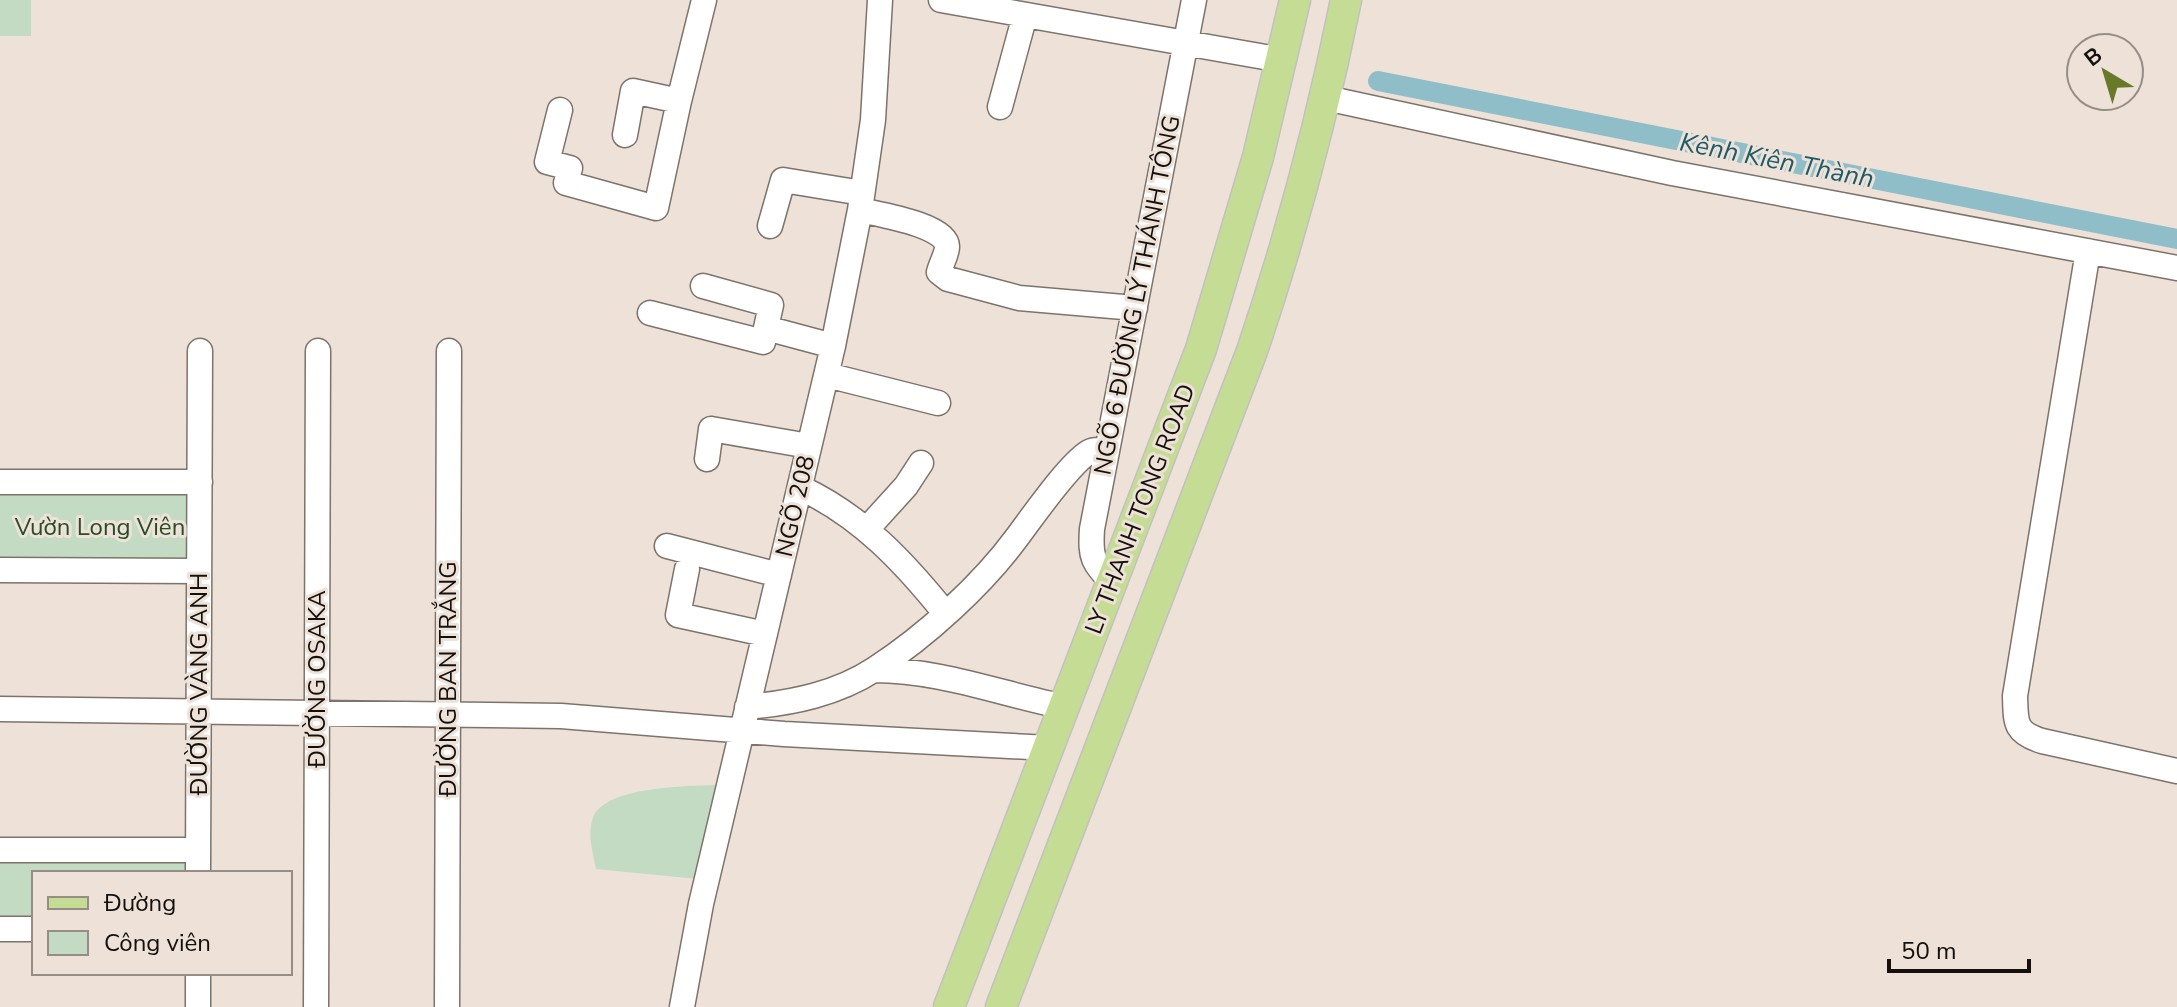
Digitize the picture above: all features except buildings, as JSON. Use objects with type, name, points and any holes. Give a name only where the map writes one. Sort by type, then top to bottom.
[{"type":"main road","name":"LY THANH TONG ROAD","points":[[949,1007],[1176,419],[1229,263],[1295,0]]},
{"type":"main road","name":"LY THANH TONG ROAD","points":[[1001,1007],[1223,432],[1276,279],[1326,98],[1346,0]]},
{"type":"main road","points":[[1176,419],[1223,432]]},
{"type":"street","points":[[560,110],[547,162],[570,168],[566,183],[656,208],[704,0]]},
{"type":"street","name":"NGÕ 208","points":[[682,1007],[701,904],[833,346],[861,202],[873,120],[880,0]]},
{"type":"street","points":[[941,0],[1282,60]]},
{"type":"street","name":"NGÕ 6 ĐƯỜNG LÝ THÁNH TÔNG","points":[[1113,583],[1095,565],[1091,550],[1107,451],[1194,0]]},
{"type":"street","points":[[1000,107],[1025,15]]},
{"type":"street","points":[[625,135],[633,91],[679,101]]},
{"type":"street","points":[[1326,98],[1672,173],[2177,268]]},
{"type":"street","points":[[770,226],[783,180],[861,202],[938,232],[948,246],[939,272],[948,279],[1019,298],[1135,308]]},
{"type":"street","points":[[2088,251],[2015,696],[2016,724],[2026,736],[2042,741],[2177,771]]},
{"type":"street","points":[[650,313],[763,342],[771,305],[703,286]]},
{"type":"street","points":[[766,328],[833,346]]},
{"type":"street","name":"ĐƯỜNG VÀNG ANH","points":[[198,862],[200,351]]},
{"type":"street","name":"ĐƯỜNG OSAKA","points":[[316,1007],[318,351]]},
{"type":"street","name":"ĐƯỜNG BAN TRẮNG","points":[[447,1007],[449,351]]},
{"type":"street","points":[[827,375],[938,403]]},
{"type":"street","points":[[707,459],[711,429],[809,446]]},
{"type":"street","points":[[745,719],[814,697],[874,670],[945,613],[999,559],[1082,459],[1094,450],[1107,451]]},
{"type":"street","points":[[867,529],[906,486],[921,463]]},
{"type":"street","points":[[0,482],[200,482]]},
{"type":"street","points":[[801,488],[827,500],[867,529],[907,567],[945,613]]},
{"type":"street","points":[[667,546],[779,575]]},
{"type":"street","points":[[687,569],[678,615],[765,634]]},
{"type":"street","points":[[0,570],[199,571]]},
{"type":"street","points":[[874,670],[922,674],[1065,707]]},
{"type":"street","points":[[0,709],[745,719],[1049,748]]},
{"type":"street","points":[[0,850],[198,862]]},
{"type":"street","points":[[0,929],[32,929]]},
{"type":"street","points":[[198,975],[198,1007]]},
{"type":"green space","points":[[0,0],[31,0],[31,36],[0,36]]},
{"type":"green space","name":"Vườn Long Viên","points":[[0,482],[200,482],[199,571],[0,572]]},
{"type":"green space","points":[[717,785],[698,879],[596,869],[591,830],[593,818],[600,807],[613,799],[649,790]]},
{"type":"green space","points":[[0,850],[198,850],[198,871],[32,871],[32,929],[0,929]]},
{"type":"waterway","name":"Kênh Kiên Thành","points":[[1378,81],[2177,239]]}]
